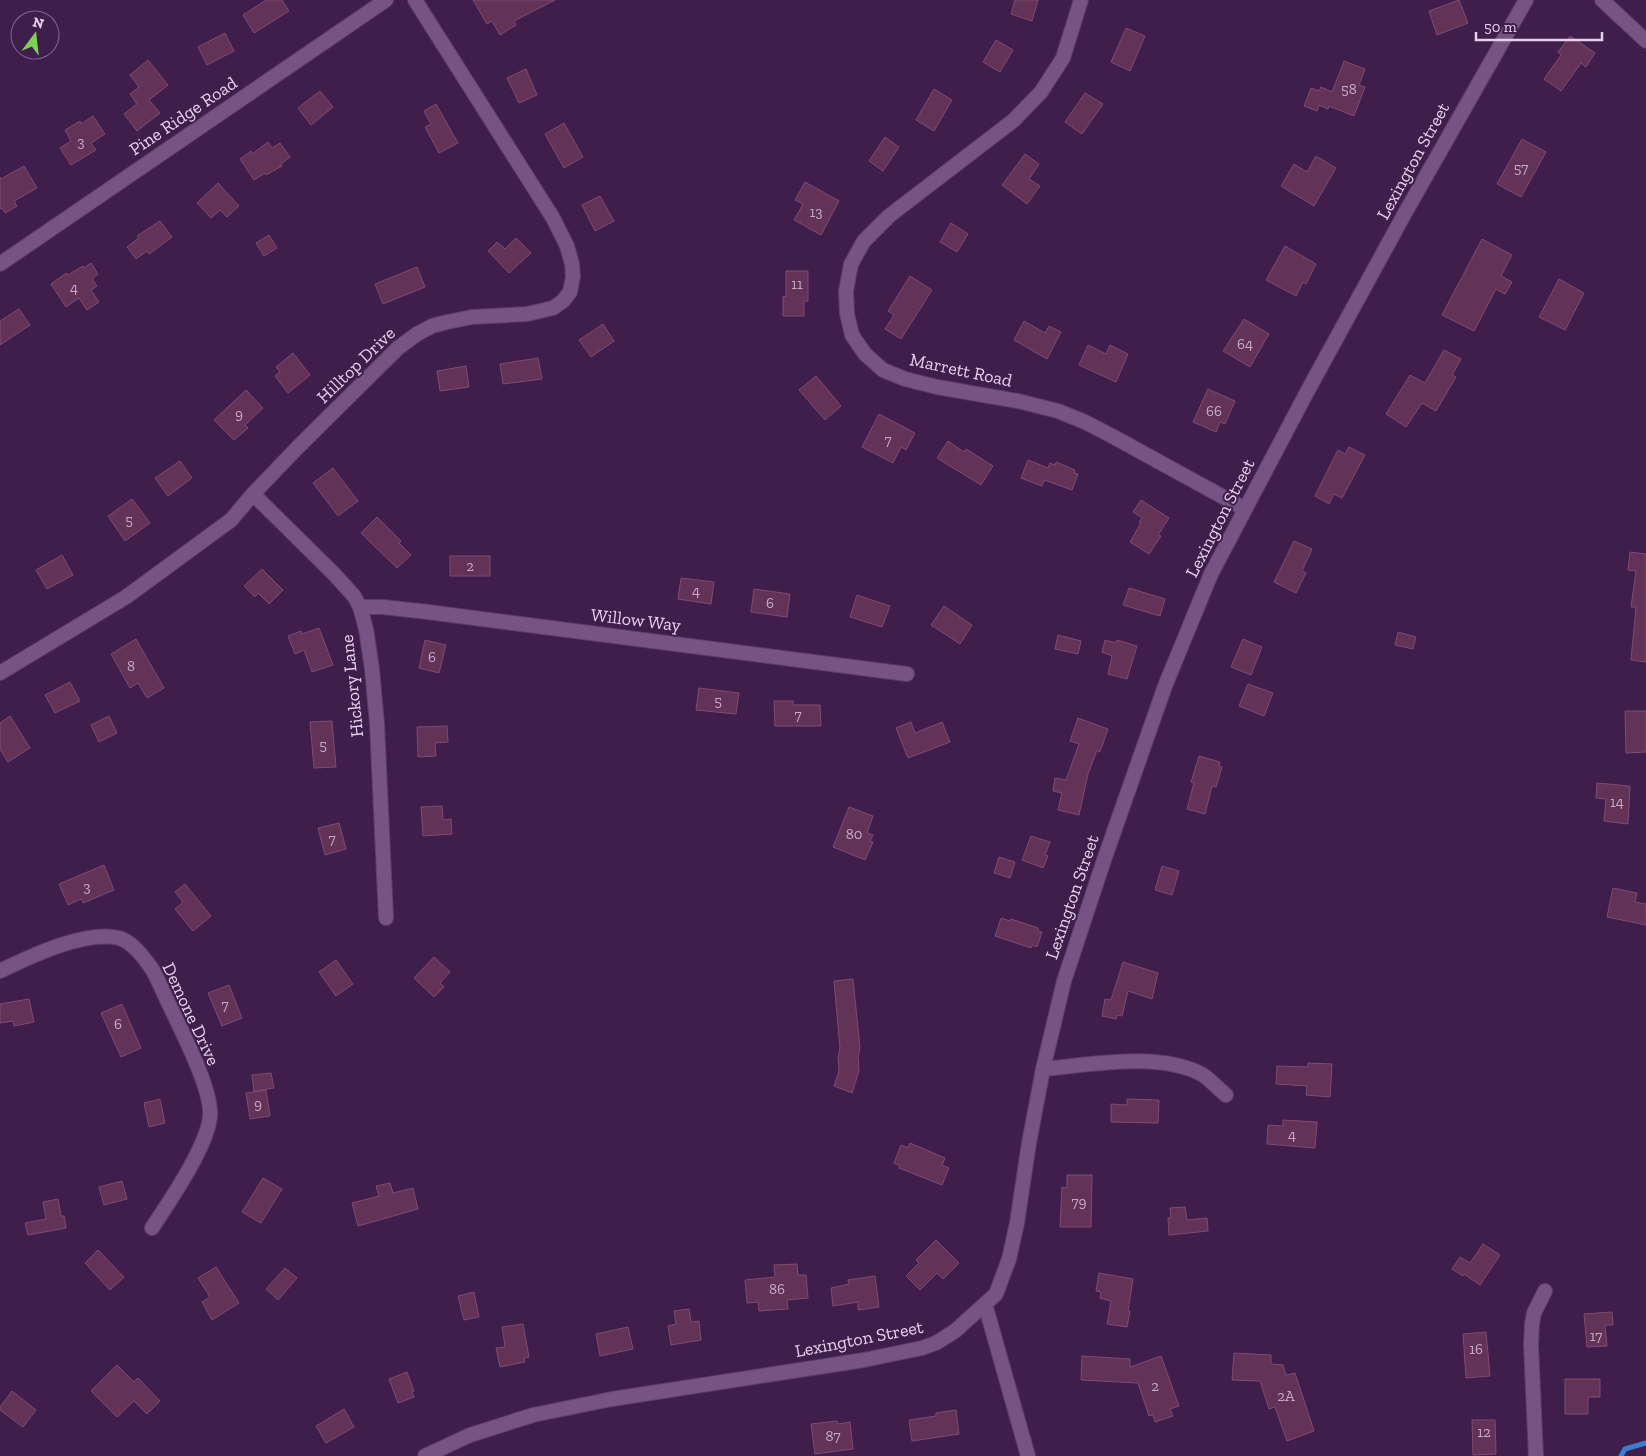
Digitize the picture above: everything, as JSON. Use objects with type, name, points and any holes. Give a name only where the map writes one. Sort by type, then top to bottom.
[{"type":"street","name":"Pine Ridge Road","points":[[0,264],[386,0]]},
{"type":"street","name":"Hilltop Drive","points":[[0,673],[126,597],[230,520],[252,494],[398,348],[416,334],[432,326],[472,317],[527,314],[553,308],[563,301],[570,292],[573,277],[567,246],[552,218],[415,0]]},
{"type":"street","name":"Marrett Road","points":[[1081,0],[1063,58],[1041,92],[1014,120],[889,216],[864,241],[851,264],[846,291],[847,314],[852,335],[865,354],[883,370],[906,379],[937,387],[1058,411],[1112,436],[1245,509]]},
{"type":"street","name":"Lexington Street","points":[[425,1456],[470,1436],[533,1415],[612,1399],[855,1361],[922,1348],[955,1331],[996,1294],[1009,1259],[1017,1223],[1043,1069],[1070,962],[1165,686],[1211,574],[1245,509],[1405,213],[1526,0]]},
{"type":"street","points":[[1602,0],[1646,41]]},
{"type":"street","name":"Hickory Lane","points":[[252,494],[334,574],[354,596],[360,607],[366,629],[372,669],[386,918]]},
{"type":"street","name":"Willow Way","points":[[360,607],[428,612],[907,674]]},
{"type":"street","name":"Demone Drive","points":[[0,971],[66,944],[100,937],[126,940],[152,970],[188,1044],[206,1093],[210,1116],[208,1127],[197,1153],[152,1228]]},
{"type":"street","points":[[1043,1069],[1134,1061],[1172,1064],[1189,1068],[1204,1076],[1226,1095]]},
{"type":"street","points":[[1536,1456],[1531,1345],[1532,1324],[1534,1313],[1545,1291]]},
{"type":"street","points":[[985,1304],[1028,1456]]},
{"type":"building","points":[[266,0],[282,0],[289,11],[254,33],[243,15]]},
{"type":"building","points":[[473,0],[555,0],[514,21],[516,25],[500,35],[492,21],[487,24]]},
{"type":"building","points":[[1015,0],[1038,0],[1032,21],[1011,14]]},
{"type":"building","points":[[1459,0],[1468,23],[1437,35],[1429,11]]},
{"type":"building","points":[[1126,28],[1145,36],[1130,71],[1111,62]]},
{"type":"building","points":[[225,33],[234,51],[207,65],[198,47]]},
{"type":"building","points":[[1570,36],[1595,53],[1586,67],[1581,63],[1561,91],[1544,79],[1561,55],[1558,52]]},
{"type":"building","points":[[996,40],[1013,50],[1000,72],[983,62]]},
{"type":"building","points":[[148,60],[168,85],[149,100],[160,113],[137,131],[124,114],[137,104],[130,94],[139,87],[130,75]]},
{"type":"building","points":[[1344,61],[1365,69],[1359,85],[1365,87],[1354,116],[1329,106],[1328,109],[1319,105],[1317,111],[1304,106],[1311,88],[1319,91],[1321,87],[1332,92]]},
{"type":"building","points":[[526,69],[537,95],[519,103],[507,78]]},
{"type":"building","points":[[934,89],[952,100],[934,131],[916,120]]},
{"type":"building","points":[[320,91],[333,107],[311,125],[298,108]]},
{"type":"building","points":[[1085,93],[1103,104],[1082,134],[1065,122]]},
{"type":"building","points":[[436,104],[458,143],[439,153],[425,127],[431,124],[424,111]]},
{"type":"building","points":[[93,116],[105,134],[91,143],[96,150],[71,165],[60,148],[71,141],[65,130],[80,121],[81,124]]},
{"type":"building","points":[[564,123],[583,157],[564,168],[545,134]]},
{"type":"building","points":[[885,137],[899,147],[883,171],[869,161]]},
{"type":"building","points":[[1522,139],[1546,152],[1521,197],[1497,184]]},
{"type":"building","points":[[268,142],[272,148],[280,143],[290,157],[281,164],[282,166],[254,180],[240,159],[251,151],[252,154]]},
{"type":"building","points":[[1025,154],[1039,164],[1029,179],[1040,186],[1027,204],[1002,185]]},
{"type":"building","points":[[1316,156],[1336,168],[1314,206],[1281,186],[1294,164],[1307,172]]},
{"type":"building","points":[[24,166],[37,188],[14,201],[17,206],[5,213],[2,208],[0,209],[0,177],[1,179]]},
{"type":"building","points":[[805,182],[839,201],[821,235],[794,220],[803,204],[795,200]]},
{"type":"building","points":[[218,183],[239,206],[227,217],[220,210],[211,218],[197,203]]},
{"type":"building","points":[[600,196],[614,221],[595,231],[582,205]]},
{"type":"building","points":[[160,221],[172,237],[149,254],[147,251],[136,259],[127,247],[139,238],[137,236]]},
{"type":"building","points":[[951,223],[968,234],[957,252],[940,242]]},
{"type":"building","points":[[269,235],[277,248],[264,256],[256,243]]},
{"type":"building","points":[[516,238],[531,253],[509,273],[488,251],[497,242],[505,249]]},
{"type":"building","points":[[1482,239],[1512,255],[1501,276],[1512,282],[1505,294],[1496,289],[1474,331],[1442,315]]},
{"type":"building","points":[[1285,246],[1316,264],[1306,284],[1303,282],[1296,296],[1266,280]]},
{"type":"building","points":[[91,263],[98,274],[92,279],[97,286],[91,290],[99,302],[87,310],[79,298],[66,307],[51,284],[66,273],[68,275]]},
{"type":"building","points":[[417,267],[425,287],[383,304],[375,284]]},
{"type":"building","points":[[786,271],[808,271],[808,301],[804,301],[804,316],[783,316],[783,296],[786,297]]},
{"type":"building","points":[[910,276],[932,290],[901,339],[885,329],[894,315],[888,311]]},
{"type":"building","points":[[1559,279],[1584,293],[1565,330],[1539,317]]},
{"type":"building","points":[[19,309],[30,325],[0,345],[0,321]]},
{"type":"building","points":[[1244,319],[1269,334],[1250,367],[1223,351]]},
{"type":"building","points":[[1024,321],[1045,333],[1049,326],[1061,332],[1047,359],[1014,340]]},
{"type":"building","points":[[603,324],[614,341],[591,357],[579,340]]},
{"type":"building","points":[[1088,345],[1106,354],[1110,345],[1128,354],[1116,382],[1079,365]]},
{"type":"building","points":[[1444,350],[1461,359],[1452,375],[1456,377],[1436,411],[1422,403],[1406,427],[1386,414],[1410,375],[1425,383]]},
{"type":"building","points":[[293,353],[310,375],[288,393],[275,376],[280,372],[276,367]]},
{"type":"building","points":[[538,358],[542,379],[503,384],[500,364]]},
{"type":"building","points":[[466,366],[469,387],[440,391],[437,371]]},
{"type":"building","points":[[816,376],[841,406],[825,420],[799,390]]},
{"type":"building","points":[[1208,389],[1235,401],[1225,424],[1220,422],[1216,432],[1193,422]]},
{"type":"building","points":[[246,390],[263,408],[245,425],[248,428],[234,440],[214,420]]},
{"type":"building","points":[[879,414],[915,433],[906,450],[901,447],[893,463],[862,447]]},
{"type":"building","points":[[948,441],[964,452],[966,449],[993,466],[981,485],[937,458]]},
{"type":"building","points":[[1349,447],[1365,455],[1342,498],[1334,494],[1329,504],[1315,496],[1338,450],[1345,454]]},
{"type":"building","points":[[1028,460],[1048,468],[1050,463],[1055,465],[1056,462],[1075,470],[1074,473],[1078,474],[1072,490],[1044,480],[1042,486],[1021,478]]},
{"type":"building","points":[[180,461],[192,478],[168,496],[155,478]]},
{"type":"building","points":[[333,468],[358,501],[338,516],[313,483]]},
{"type":"building","points":[[132,499],[150,523],[125,541],[108,516]]},
{"type":"building","points":[[1141,500],[1169,518],[1158,535],[1161,536],[1149,554],[1130,542],[1141,523],[1139,522],[1142,518],[1133,512]]},
{"type":"building","points":[[377,517],[401,541],[399,543],[411,555],[397,568],[361,533]]},
{"type":"building","points":[[1294,541],[1312,549],[1302,571],[1306,573],[1296,593],[1274,582]]},
{"type":"building","points":[[1630,552],[1646,554],[1646,662],[1631,660],[1636,607],[1631,607],[1636,571],[1628,570]]},
{"type":"building","points":[[62,555],[73,575],[47,589],[36,570]]},
{"type":"building","points":[[450,556],[490,556],[490,576],[450,576]]},
{"type":"building","points":[[262,569],[283,590],[269,604],[258,593],[255,597],[244,586]]},
{"type":"building","points":[[681,578],[714,582],[711,604],[678,599]]},
{"type":"building","points":[[1129,588],[1165,599],[1160,616],[1123,605]]},
{"type":"building","points":[[754,589],[790,594],[787,617],[751,612]]},
{"type":"building","points":[[857,595],[890,606],[882,627],[850,617]]},
{"type":"building","points":[[944,606],[972,625],[960,644],[931,625]]},
{"type":"building","points":[[319,628],[333,665],[312,672],[304,650],[295,654],[288,636],[301,631],[302,634]]},
{"type":"building","points":[[1398,632],[1416,637],[1413,649],[1395,645]]},
{"type":"building","points":[[1058,635],[1081,641],[1078,654],[1055,649]]},
{"type":"building","points":[[136,639],[164,688],[147,698],[138,683],[130,688],[111,654]]},
{"type":"building","points":[[1243,639],[1262,647],[1251,675],[1231,667]]},
{"type":"building","points":[[425,640],[446,645],[439,673],[419,668]]},
{"type":"building","points":[[1105,640],[1116,643],[1117,640],[1137,646],[1127,679],[1108,674],[1112,656],[1102,652]]},
{"type":"building","points":[[70,682],[80,701],[55,713],[45,695]]},
{"type":"building","points":[[1248,684],[1273,693],[1264,716],[1239,706]]},
{"type":"building","points":[[699,688],[739,693],[736,714],[696,710]]},
{"type":"building","points":[[774,701],[793,701],[793,705],[820,705],[821,726],[775,726]]},
{"type":"building","points":[[1625,711],[1646,711],[1646,752],[1626,753]]},
{"type":"building","points":[[10,716],[30,748],[8,762],[0,749],[0,723]]},
{"type":"building","points":[[109,716],[117,733],[99,742],[91,725]]},
{"type":"building","points":[[1078,718],[1108,729],[1100,752],[1097,750],[1088,774],[1079,815],[1058,810],[1062,793],[1053,791],[1055,778],[1066,780],[1079,744],[1070,741]]},
{"type":"building","points":[[332,721],[336,767],[314,768],[310,722]]},
{"type":"building","points":[[911,722],[915,733],[942,722],[950,742],[908,758],[896,728]]},
{"type":"building","points":[[447,726],[448,742],[435,743],[436,756],[418,757],[417,727]]},
{"type":"building","points":[[1199,756],[1220,762],[1219,766],[1222,767],[1216,787],[1212,786],[1205,814],[1187,809],[1194,783],[1191,782]]},
{"type":"building","points":[[1597,783],[1630,786],[1628,824],[1604,821],[1606,799],[1596,798]]},
{"type":"building","points":[[442,806],[443,820],[451,819],[452,834],[423,836],[421,807]]},
{"type":"building","points":[[849,807],[873,816],[867,833],[873,835],[870,841],[873,842],[865,860],[833,847]]},
{"type":"building","points":[[339,823],[346,849],[325,855],[318,828]]},
{"type":"building","points":[[1031,836],[1050,842],[1045,855],[1048,856],[1043,868],[1022,860]]},
{"type":"building","points":[[999,857],[1015,862],[1010,878],[994,873]]},
{"type":"building","points":[[104,865],[114,890],[83,903],[81,899],[68,905],[59,884]]},
{"type":"building","points":[[1162,866],[1179,871],[1172,895],[1155,890]]},
{"type":"building","points":[[185,884],[211,916],[193,931],[175,909],[183,902],[175,892]]},
{"type":"building","points":[[1613,888],[1637,893],[1635,902],[1646,904],[1646,925],[1607,917]]},
{"type":"building","points":[[1001,918],[1010,921],[1011,919],[1038,928],[1038,931],[1042,932],[1037,947],[1032,945],[1031,948],[995,936]]},
{"type":"building","points":[[434,957],[450,972],[440,983],[444,987],[434,997],[414,978]]},
{"type":"building","points":[[336,960],[353,984],[336,996],[319,972]]},
{"type":"building","points":[[1123,962],[1158,973],[1152,999],[1128,991],[1122,1016],[1117,1015],[1116,1019],[1102,1016],[1105,999],[1111,1000]]},
{"type":"building","points":[[853,979],[860,1048],[858,1056],[859,1071],[852,1093],[834,1086],[839,1071],[838,1057],[840,1048],[834,981]]},
{"type":"building","points":[[229,985],[242,1018],[222,1026],[208,993]]},
{"type":"building","points":[[29,999],[34,1022],[14,1026],[13,1021],[0,1023],[0,1004]]},
{"type":"building","points":[[122,1004],[141,1048],[121,1057],[101,1013]]},
{"type":"building","points":[[1308,1063],[1332,1064],[1330,1097],[1306,1095],[1307,1086],[1276,1084],[1277,1066],[1308,1067]]},
{"type":"building","points":[[271,1073],[274,1088],[254,1091],[252,1075]]},
{"type":"building","points":[[266,1090],[270,1116],[250,1119],[246,1093]]},
{"type":"building","points":[[160,1099],[165,1123],[149,1127],[144,1103]]},
{"type":"building","points":[[1127,1099],[1159,1100],[1158,1123],[1111,1122],[1111,1104],[1127,1105]]},
{"type":"building","points":[[1283,1120],[1317,1122],[1315,1148],[1267,1144],[1268,1125],[1283,1126]]},
{"type":"building","points":[[910,1143],[945,1158],[942,1165],[949,1168],[942,1185],[899,1168],[900,1166],[894,1163],[901,1145],[908,1148]]},
{"type":"building","points":[[1067,1175],[1092,1175],[1091,1227],[1060,1227],[1062,1187],[1067,1188]]},
{"type":"building","points":[[263,1178],[282,1189],[261,1223],[242,1212]]},
{"type":"building","points":[[122,1181],[127,1199],[104,1205],[99,1187]]},
{"type":"building","points":[[390,1183],[393,1193],[413,1188],[418,1209],[358,1226],[352,1203],[379,1196],[376,1186]]},
{"type":"building","points":[[58,1199],[61,1216],[64,1216],[66,1228],[28,1235],[25,1223],[46,1219],[43,1202]]},
{"type":"building","points":[[1185,1207],[1187,1220],[1207,1218],[1208,1231],[1169,1235],[1168,1218],[1171,1218],[1170,1208]]},
{"type":"building","points":[[936,1240],[959,1263],[943,1279],[937,1273],[920,1290],[906,1276],[919,1263],[916,1260]]},
{"type":"building","points":[[1483,1244],[1500,1255],[1480,1285],[1464,1274],[1463,1276],[1452,1269],[1460,1257],[1470,1263]]},
{"type":"building","points":[[98,1250],[124,1277],[110,1290],[85,1263]]},
{"type":"building","points":[[797,1264],[798,1275],[806,1275],[808,1298],[787,1300],[788,1309],[759,1311],[758,1302],[747,1303],[745,1280],[775,1277],[774,1265]]},
{"type":"building","points":[[216,1267],[239,1303],[212,1320],[202,1302],[210,1297],[198,1278]]},
{"type":"building","points":[[285,1268],[297,1278],[278,1300],[266,1289]]},
{"type":"building","points":[[1099,1273],[1133,1279],[1127,1327],[1107,1324],[1111,1301],[1100,1298],[1101,1292],[1096,1291]]},
{"type":"building","points":[[875,1276],[879,1307],[858,1310],[858,1302],[833,1306],[831,1288],[849,1284],[848,1280]]},
{"type":"building","points":[[474,1292],[479,1317],[464,1320],[458,1296]]},
{"type":"building","points":[[689,1309],[691,1322],[699,1321],[701,1340],[671,1345],[668,1326],[676,1324],[674,1311]]},
{"type":"building","points":[[1612,1312],[1613,1325],[1605,1325],[1607,1346],[1587,1347],[1584,1314]]},
{"type":"building","points":[[523,1324],[529,1357],[524,1358],[525,1362],[500,1367],[496,1348],[505,1347],[502,1327]]},
{"type":"building","points":[[628,1327],[633,1349],[600,1356],[596,1334]]},
{"type":"building","points":[[1486,1332],[1490,1376],[1466,1378],[1463,1334]]},
{"type":"building","points":[[1234,1353],[1271,1355],[1271,1364],[1283,1365],[1286,1375],[1295,1373],[1314,1431],[1287,1441],[1275,1407],[1269,1409],[1260,1381],[1232,1380]]},
{"type":"building","points":[[1082,1356],[1130,1359],[1130,1367],[1161,1356],[1179,1406],[1170,1409],[1173,1416],[1155,1422],[1153,1415],[1149,1416],[1138,1383],[1081,1380]]},
{"type":"building","points":[[117,1365],[134,1382],[138,1378],[160,1401],[147,1414],[134,1401],[117,1417],[91,1391]]},
{"type":"building","points":[[407,1372],[414,1391],[412,1392],[414,1397],[398,1403],[389,1379]]},
{"type":"building","points":[[1565,1379],[1600,1379],[1600,1397],[1588,1397],[1588,1414],[1565,1414]]},
{"type":"building","points":[[12,1391],[36,1410],[23,1427],[0,1410],[0,1407]]},
{"type":"building","points":[[344,1409],[354,1427],[326,1443],[316,1426]]},
{"type":"building","points":[[956,1410],[959,1434],[912,1441],[909,1420],[936,1416],[936,1413]]},
{"type":"building","points":[[1472,1420],[1495,1420],[1496,1454],[1473,1455]]},
{"type":"building","points":[[837,1421],[838,1424],[850,1422],[853,1449],[815,1454],[811,1424]]},
{"type":"waterway","points":[[1621,1456],[1625,1449],[1646,1443]]}]
